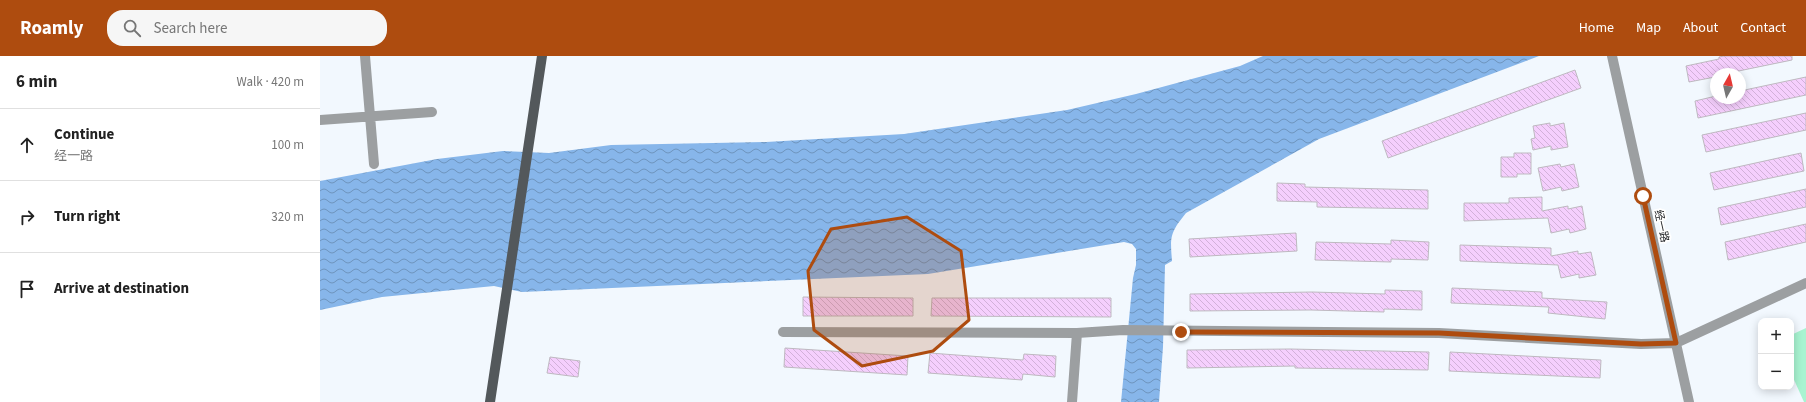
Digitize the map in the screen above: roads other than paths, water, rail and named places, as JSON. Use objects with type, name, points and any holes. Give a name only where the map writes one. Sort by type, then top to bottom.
[{"type":"main road","points":[[490,402],[542,56]]},
{"type":"street","points":[[366,56],[374,164]]},
{"type":"street","name":"经一路","points":[[1612,56],[1689,402]]},
{"type":"street","points":[[320,120],[432,112]]},
{"type":"street","points":[[783,332],[1077,333],[1123,330],[1439,333],[1641,344],[1676,343],[1806,283]]},
{"type":"street","points":[[1072,402],[1077,333]]},
{"type":"water","points":[[1263,56],[1539,56],[1319,139],[1186,213],[1172,235],[1172,261],[1165,265],[1163,347],[1159,402],[1121,402],[1133,278],[1136,265],[1136,249],[1132,244],[1124,242],[928,274],[522,292],[494,286],[382,297],[320,310],[320,181],[437,159],[503,151],[549,153],[611,145],[766,142],[904,134],[1067,110],[1136,94],[1240,66]]}]
